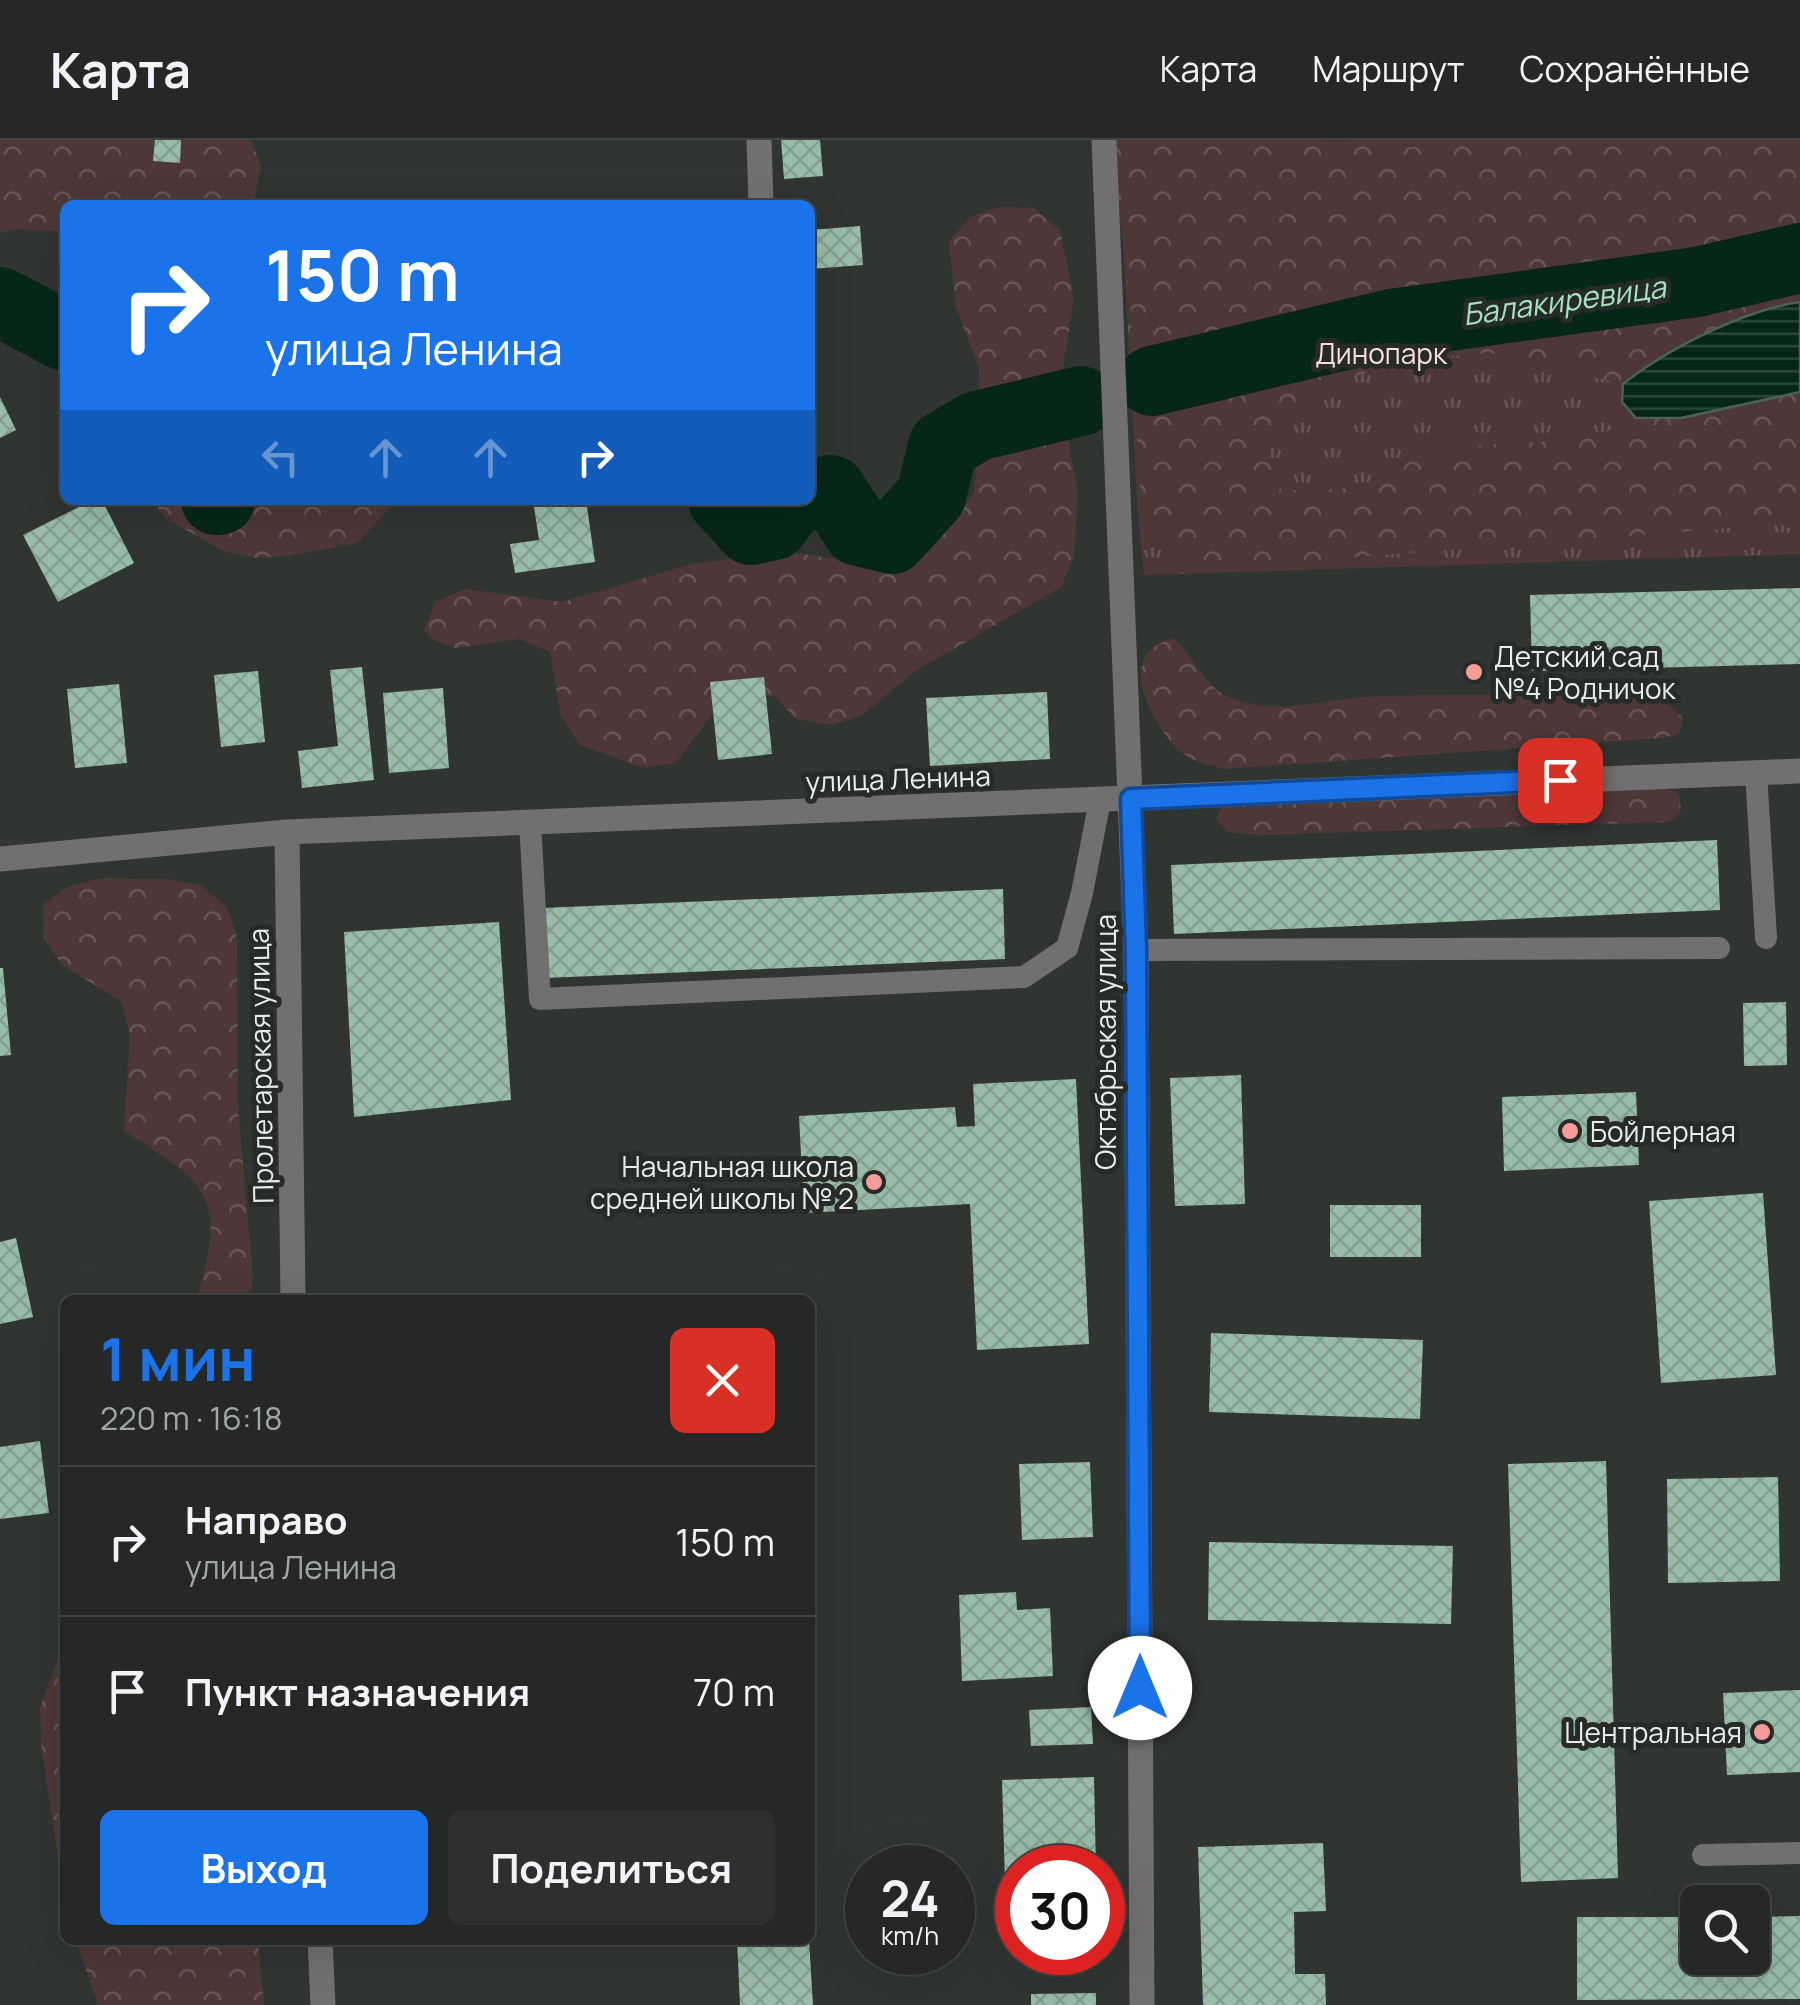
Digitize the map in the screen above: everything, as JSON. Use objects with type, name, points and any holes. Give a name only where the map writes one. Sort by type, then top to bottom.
[{"type":"street","points":[[759,140],[761,200]]},
{"type":"street","name":"Октябрьская улица","points":[[1104,140],[1136,950],[1142,2005]]},
{"type":"street","name":"улица Ленина","points":[[0,858],[287,832],[1800,770]]},
{"type":"street","name":"Пролетарская улица","points":[[287,832],[294,1295]]},
{"type":"street","points":[[320,1945],[323,2005]]},
{"type":"lane","points":[[1756,772],[1766,938]]},
{"type":"lane","points":[[530,822],[540,999],[1024,977],[1066,948],[1082,893],[1100,800]]},
{"type":"lane","points":[[1136,950],[1719,948]]},
{"type":"lane","points":[[1703,1855],[1800,1853]]},
{"type":"green space","points":[[0,140],[251,140],[261,166],[254,200],[60,200],[60,232],[18,229],[0,233]]},
{"type":"green space","name":"Динопарк","points":[[1117,140],[1319,140],[1397,148],[1443,140],[1800,140],[1800,302],[1755,313],[1707,333],[1623,384],[1490,353],[1393,361],[1298,403],[1277,427],[1268,460],[1282,491],[1348,488],[1380,478],[1407,459],[1437,448],[1539,442],[1604,433],[1636,418],[1681,418],[1800,392],[1800,532],[1781,524],[1216,568],[1162,541],[1141,498],[1137,363],[1115,174]]},
{"type":"green space","name":"Динопарк","points":[[1350,140],[1800,140],[1800,554],[1144,575],[1119,164]]},
{"type":"green space","points":[[1000,207],[1033,208],[1060,230],[1074,297],[1059,395],[1078,491],[1074,556],[1061,587],[914,672],[862,715],[830,725],[797,719],[774,696],[741,693],[715,710],[676,763],[644,768],[580,745],[561,717],[550,652],[519,639],[455,648],[434,640],[424,630],[435,602],[465,589],[563,602],[695,563],[797,553],[865,564],[928,544],[974,493],[977,461],[979,368],[956,308],[949,242],[970,217]]},
{"type":"green space","points":[[156,505],[392,505],[357,543],[256,558],[223,551],[165,518]]},
{"type":"green space","points":[[1172,638],[1219,692],[1265,706],[1398,696],[1633,695],[1671,706],[1683,718],[1679,734],[1662,738],[1224,769],[1181,752],[1165,734],[1145,697],[1141,673],[1145,657]]},
{"type":"green space","points":[[1663,787],[1679,794],[1681,810],[1669,822],[1260,835],[1227,832],[1216,819],[1223,804]]},
{"type":"green space","points":[[102,878],[168,879],[200,885],[227,907],[237,938],[238,1107],[251,1295],[197,1295],[206,1266],[210,1216],[193,1181],[124,1131],[130,1034],[121,1001],[62,965],[44,938],[43,905],[68,887]]},
{"type":"green space","points":[[60,1652],[60,1873],[41,1744],[40,1708]]},
{"type":"green space","points":[[78,1945],[258,1945],[264,2005],[98,2005]]},
{"type":"shaded area","points":[[1800,302],[1800,392],[1681,418],[1636,418],[1622,402],[1623,384],[1684,345],[1755,313]]},
{"type":"building","points":[[155,140],[181,140],[180,163],[153,161]]},
{"type":"building","points":[[781,140],[820,140],[823,176],[784,179]]},
{"type":"building","points":[[860,226],[863,265],[815,269],[815,230]]},
{"type":"building","points":[[0,397],[16,430],[0,438]]},
{"type":"building","points":[[83,505],[105,505],[134,563],[58,602],[23,535]]},
{"type":"building","points":[[587,505],[595,562],[515,573],[510,544],[539,540],[534,507]]},
{"type":"building","points":[[1800,588],[1800,664],[1532,671],[1530,595]]},
{"type":"building","points":[[362,667],[374,780],[302,788],[298,751],[338,746],[330,670]]},
{"type":"building","points":[[258,671],[265,742],[221,747],[214,675]]},
{"type":"building","points":[[764,677],[772,754],[718,760],[710,682]]},
{"type":"building","points":[[119,684],[127,763],[75,768],[67,689]]},
{"type":"building","points":[[443,688],[449,768],[389,773],[383,693]]},
{"type":"building","points":[[1047,692],[1050,759],[930,766],[926,698]]},
{"type":"building","points":[[1717,840],[1720,910],[1174,934],[1171,865]]},
{"type":"building","points":[[1003,889],[1005,959],[544,978],[542,908]]},
{"type":"building","points":[[499,922],[511,1100],[354,1117],[344,932]]},
{"type":"building","points":[[0,968],[11,1055],[0,1056]]},
{"type":"building","points":[[1786,1002],[1787,1065],[1744,1066],[1743,1003]]},
{"type":"building","points":[[1241,1075],[1245,1204],[1175,1206],[1170,1078]]},
{"type":"building","name":"Начальная школа средней школы № 2","points":[[1076,1079],[1089,1344],[977,1350],[970,1204],[804,1213],[799,1116],[955,1107],[957,1127],[975,1126],[973,1084]]},
{"type":"building","name":"Бойлерная","points":[[1636,1092],[1639,1165],[1504,1171],[1502,1097]]},
{"type":"building","points":[[1763,1193],[1776,1375],[1661,1383],[1649,1201]]},
{"type":"building","points":[[1330,1205],[1421,1205],[1421,1257],[1330,1257]]},
{"type":"building","points":[[16,1238],[33,1317],[0,1324],[0,1242]]},
{"type":"building","points":[[1211,1333],[1423,1340],[1420,1419],[1209,1412]]},
{"type":"building","points":[[40,1441],[49,1513],[0,1519],[0,1447]]},
{"type":"building","points":[[1606,1461],[1618,1878],[1521,1882],[1508,1464]]},
{"type":"building","points":[[1090,1462],[1093,1537],[1022,1540],[1019,1464]]},
{"type":"building","points":[[1778,1477],[1780,1581],[1668,1583],[1667,1479]]},
{"type":"building","points":[[1209,1542],[1453,1546],[1451,1624],[1208,1620]]},
{"type":"building","points":[[1016,1592],[1017,1610],[1050,1608],[1053,1676],[962,1681],[959,1595]]},
{"type":"building","name":"Центральная","points":[[1800,1690],[1800,1772],[1727,1775],[1723,1693]]},
{"type":"building","points":[[1091,1707],[1093,1744],[1031,1746],[1029,1710]]},
{"type":"building","points":[[1094,1777],[1095,1845],[1004,1845],[1002,1780]]},
{"type":"building","points":[[1323,1843],[1326,1911],[1294,1912],[1295,1974],[1325,1974],[1326,2005],[1203,2005],[1198,1847]]},
{"type":"building","points":[[1800,1916],[1800,1999],[1577,2000],[1577,1917],[1680,1917],[1680,1975],[1770,1975],[1770,1917]]},
{"type":"building","points":[[737,1945],[809,1945],[813,2005],[740,2005]]},
{"type":"building","points":[[1096,1993],[1096,2005],[1031,2005],[1031,1994]]},
{"type":"waterway","name":"Балакиревица","points":[[1152,381],[1391,324],[1697,282],[1800,258]]},
{"type":"waterway","name":"Балакиревица","points":[[0,302],[60,333]]},
{"type":"waterway","name":"Балакиревица","points":[[815,494],[831,490],[858,531],[892,539],[931,496],[943,446],[977,426],[1081,401]]},
{"type":"waterway","name":"Балакиревица","points":[[728,505],[751,530],[774,525],[788,505]]},
{"type":"place","name":"Детский сад №4 Родничок","points":[[1474,672]]},
{"type":"place","name":"Бойлерная","points":[[1570,1131]]},
{"type":"place","name":"Начальная школа средней школы № 2","points":[[874,1182]]},
{"type":"place","name":"Центральная","points":[[1762,1732]]},
{"type":"route","points":[[1140,1688],[1136,950],[1131,799],[1560,780]]}]
